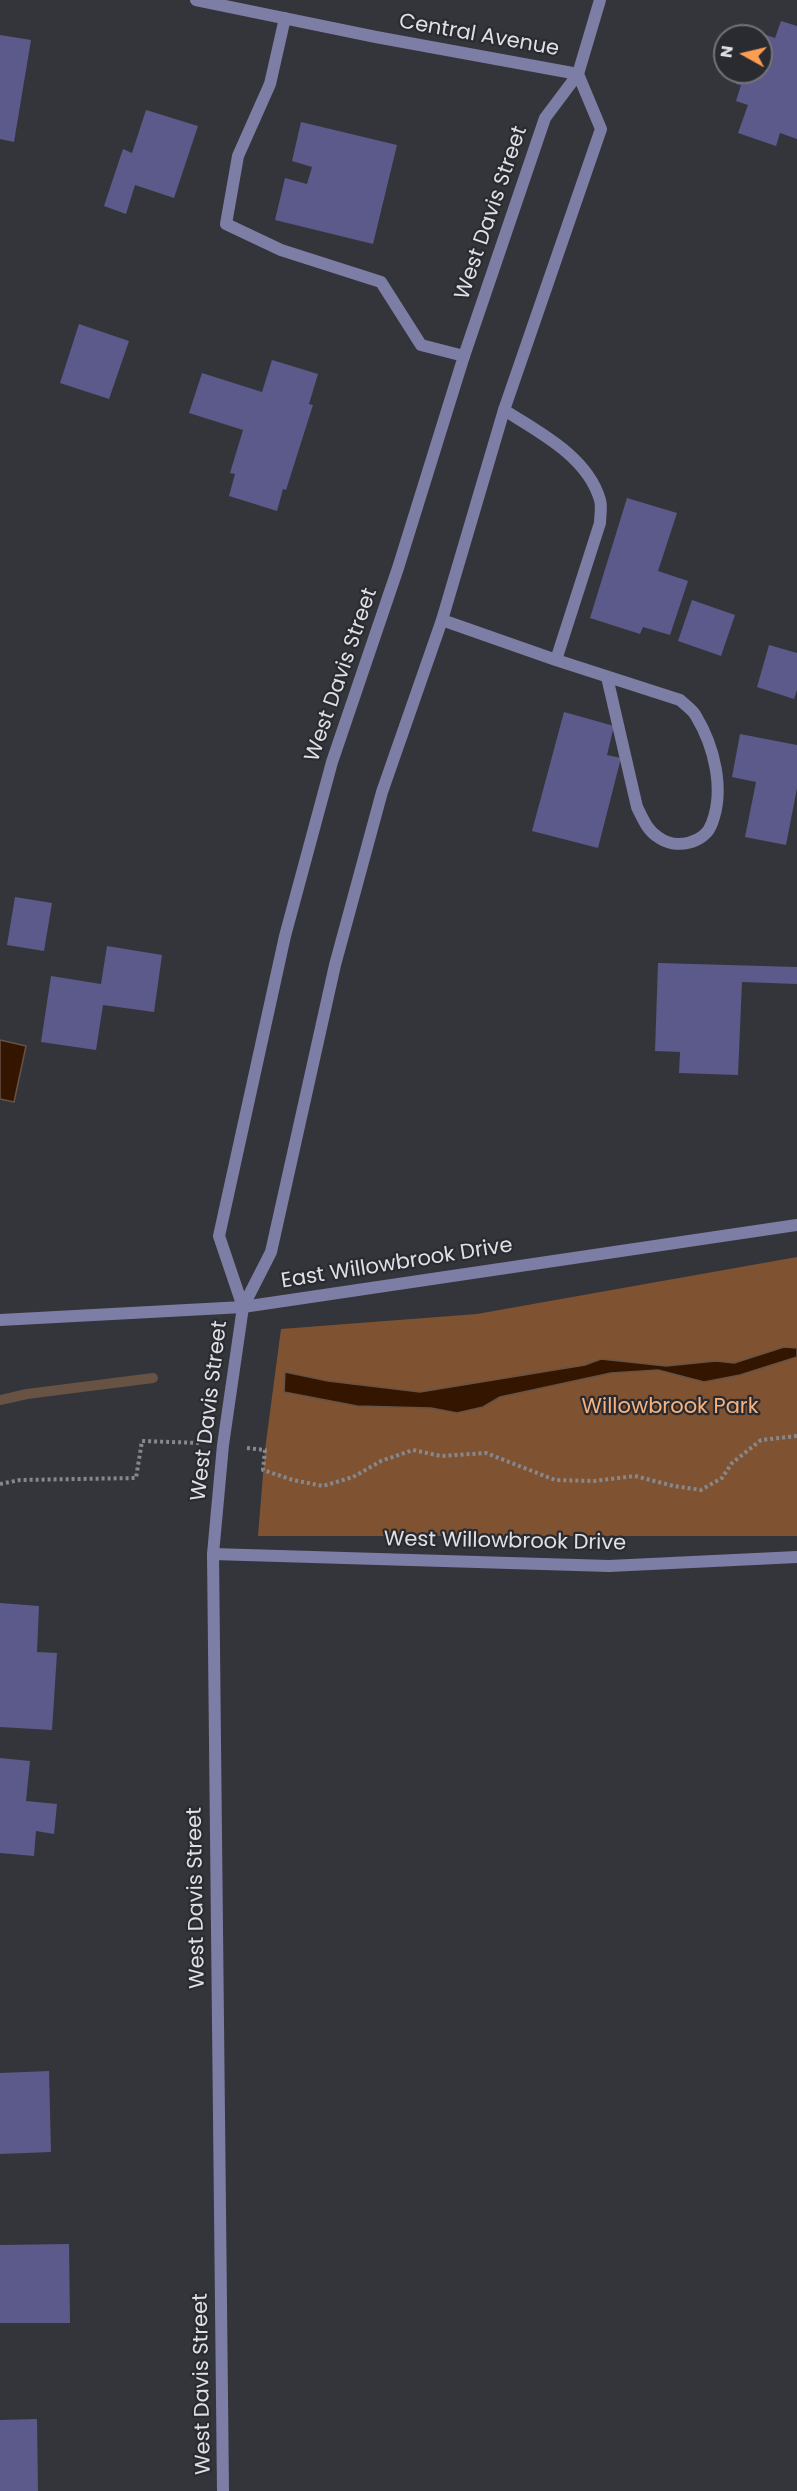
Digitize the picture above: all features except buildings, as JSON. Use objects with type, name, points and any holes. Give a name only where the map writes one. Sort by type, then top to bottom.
[{"type":"street","name":"Central Avenue","points":[[196,0],[578,74]]},
{"type":"street","name":"West Davis Street","points":[[243,1307],[219,1236],[285,936],[332,762],[398,568],[464,356],[545,118],[578,74],[600,0]]},
{"type":"street","points":[[285,18],[270,84],[238,156],[226,224],[281,250],[381,282],[421,345],[464,356]]},
{"type":"street","name":"West Davis Street","points":[[223,2491],[213,1554],[223,1444],[243,1307],[271,1252],[335,965],[382,792],[442,620],[504,410],[602,129],[578,74]]},
{"type":"street","points":[[504,410],[568,454],[592,482],[600,502],[600,523],[556,660]]},
{"type":"street","points":[[442,620],[680,700],[696,714],[711,749],[717,778],[718,801],[712,825],[699,840],[683,844],[659,839],[646,826],[637,807],[607,676]]},
{"type":"street","name":"East Willowbrook Drive","points":[[0,1320],[243,1307],[797,1225]]},
{"type":"street","name":"West Willowbrook Drive","points":[[213,1554],[609,1566],[797,1557]]},
{"type":"path","points":[[0,1484],[20,1480],[136,1478],[142,1441],[223,1444],[265,1450],[263,1470],[292,1480],[323,1486],[353,1477],[381,1461],[413,1450],[441,1456],[486,1453],[555,1480],[594,1482],[635,1476],[701,1490],[722,1478],[732,1463],[761,1440],[797,1436]]},
{"type":"green space","name":"Willowbrook Park","points":[[797,1257],[797,1536],[258,1536],[265,1450],[281,1329],[477,1314]]},
{"type":"shaded area","points":[[0,1040],[26,1046],[14,1102],[0,1099]]},
{"type":"shaded area","points":[[784,1347],[797,1348],[797,1357],[740,1375],[704,1382],[658,1370],[611,1373],[500,1397],[483,1407],[457,1413],[431,1408],[357,1406],[284,1392],[285,1372],[328,1381],[420,1392],[585,1365],[601,1359],[666,1366],[716,1361],[734,1363]]},
{"type":"waterway","points":[[0,1400],[27,1394],[153,1378]]}]
